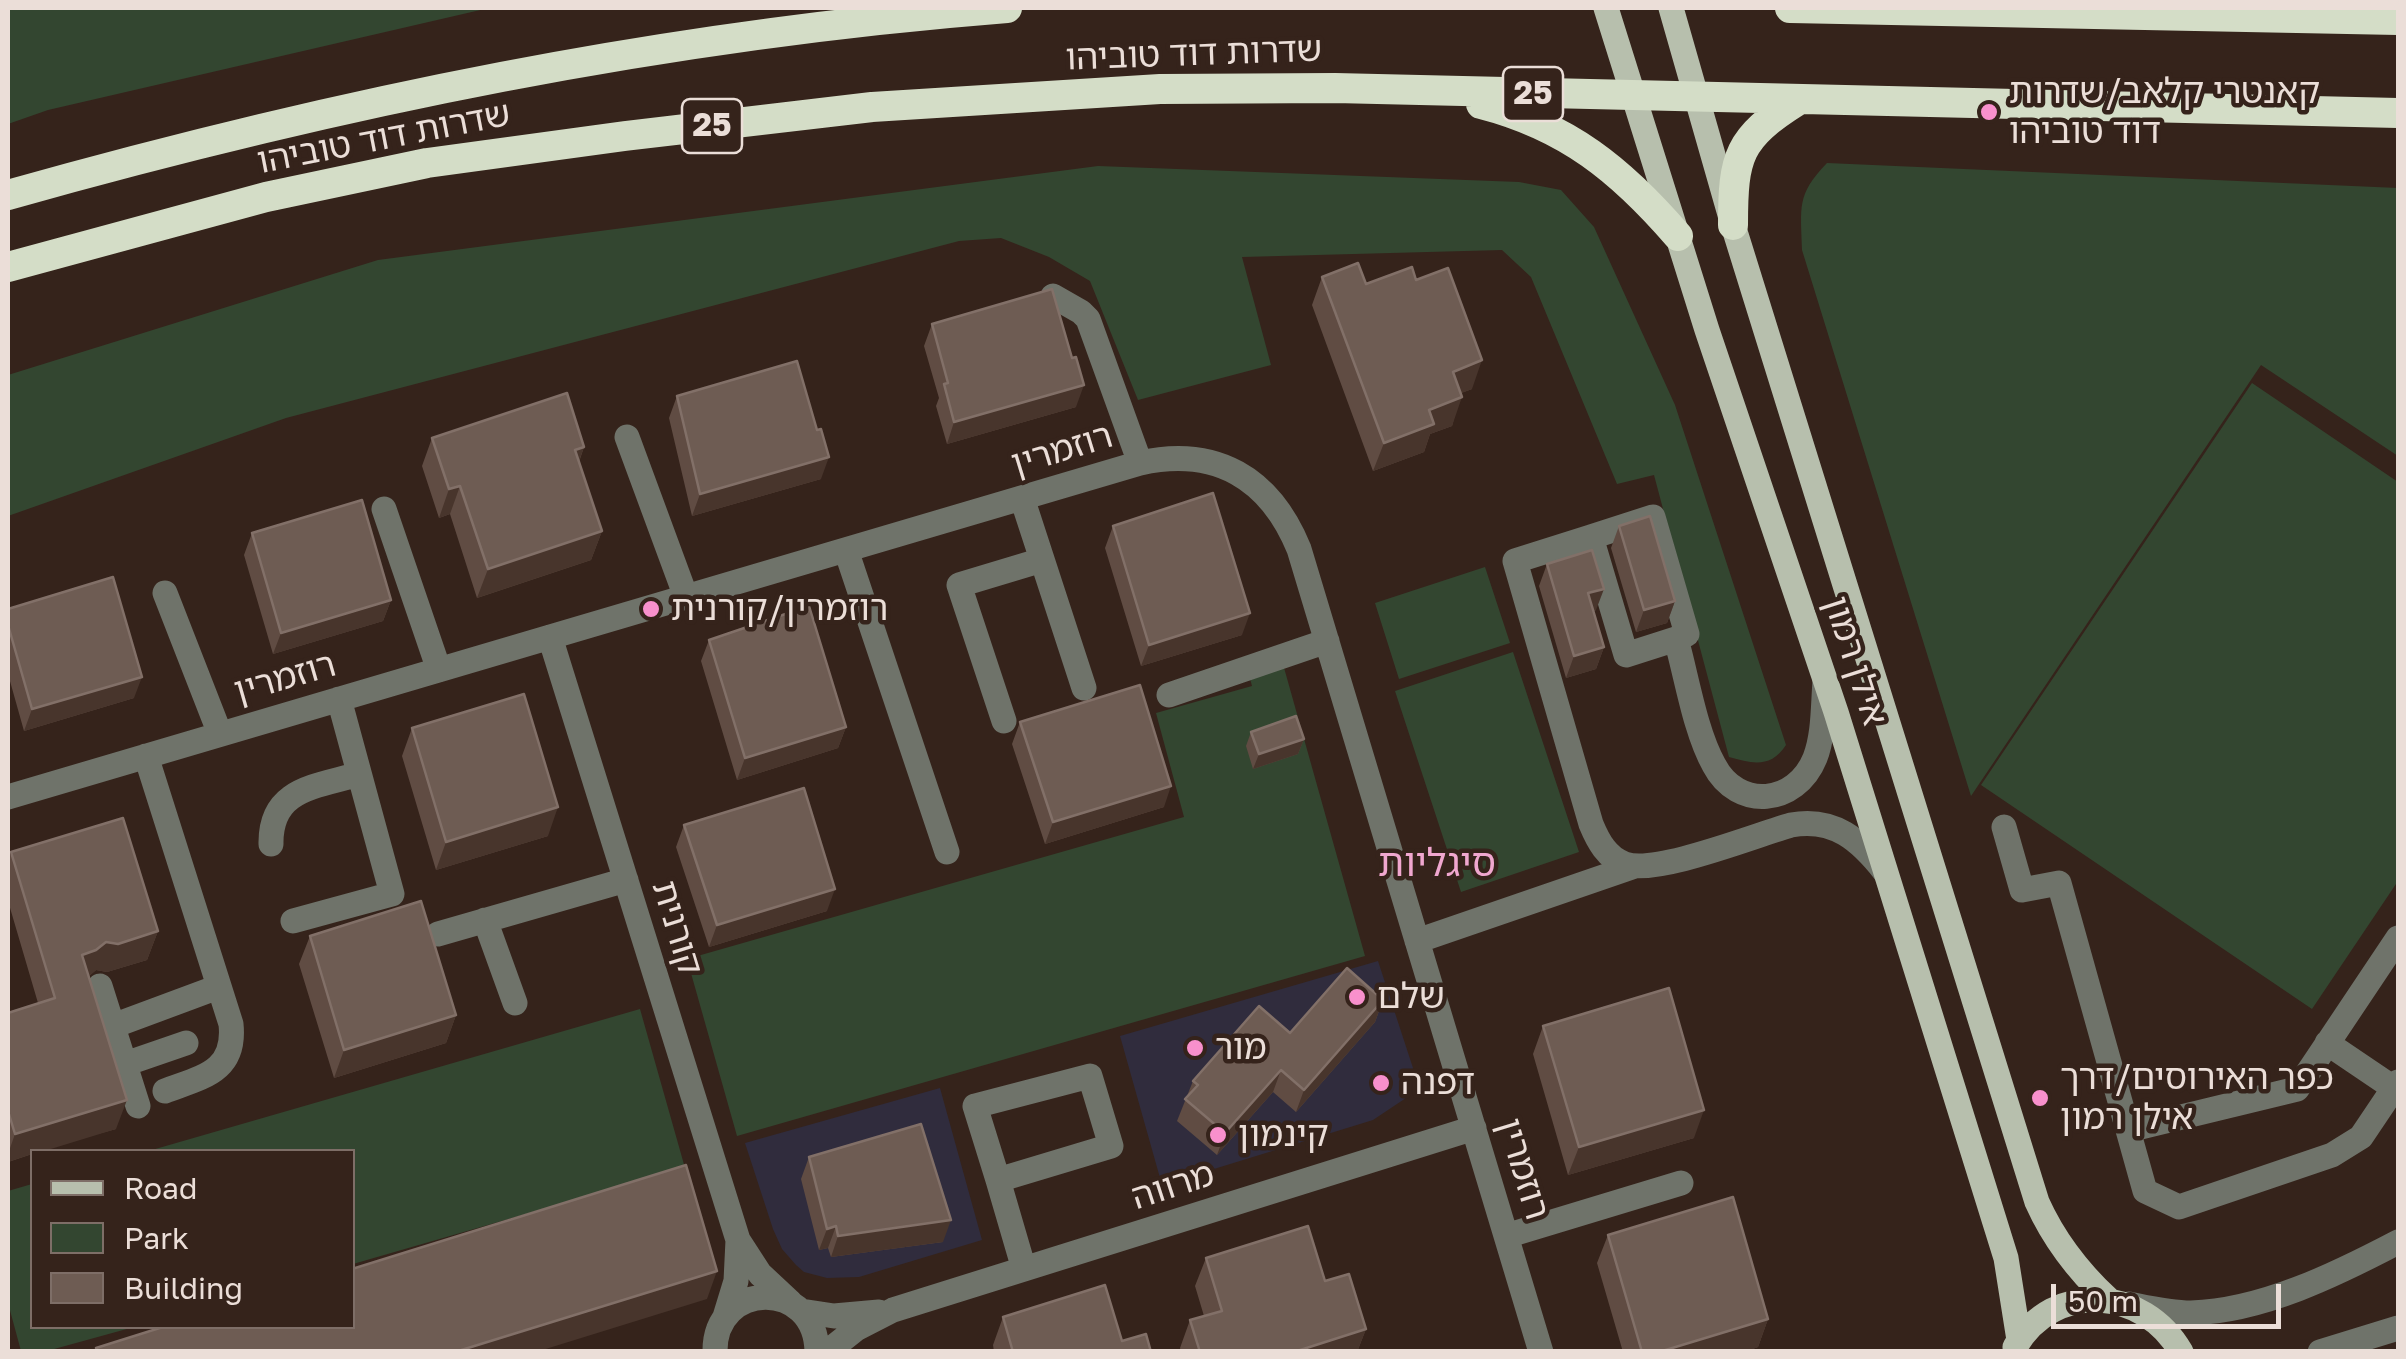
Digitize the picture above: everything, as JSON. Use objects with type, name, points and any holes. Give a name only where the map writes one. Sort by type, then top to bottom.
[{"type":"highway","name":"שדרות דוד טוביהו","points":[[8,195],[288,120],[456,84],[641,50],[1006,8]]},
{"type":"highway","points":[[1790,8],[2398,20]]},
{"type":"highway","name":"שדרות דוד טוביהו","points":[[8,267],[266,196],[427,163],[872,108],[1160,89],[1430,90],[2398,114]]},
{"type":"highway","points":[[1430,90],[1515,112],[1548,126],[1606,162],[1678,236]]},
{"type":"highway","points":[[1733,225],[1733,178],[1745,143],[1766,120],[1798,101]]},
{"type":"main road","name":"אילן רמון","points":[[1606,8],[1826,681],[2006,1258],[2015,1346]]},
{"type":"main road","name":"אילן רמון","points":[[1670,8],[1733,225],[2038,1202],[2067,1255],[2118,1302],[2164,1327],[2181,1352]]},
{"type":"main road","points":[[2015,1346],[2050,1310],[2078,1300],[2118,1302]]},
{"type":"street","points":[[1054,296],[1088,319],[1140,463]]},
{"type":"street","points":[[627,437],[686,597]]},
{"type":"street","name":"רוזמרין","points":[[8,797],[1140,463],[1180,457],[1219,464],[1267,495],[1295,538],[1541,1352]]},
{"type":"street","points":[[1022,498],[1084,688]]},
{"type":"street","points":[[384,509],[439,670]]},
{"type":"street","points":[[1591,537],[1626,655],[1688,634],[1654,517],[1514,561],[1591,824],[1610,854],[1635,866]]},
{"type":"street","points":[[846,550],[946,852]]},
{"type":"street","points":[[1004,721],[959,585],[1042,560]]},
{"type":"street","points":[[165,592],[220,734]]},
{"type":"street","name":"קורנית","points":[[550,637],[738,1240],[760,1274],[796,1307]]},
{"type":"street","points":[[1676,639],[1713,764],[1725,783],[1741,794],[1758,798],[1776,796],[1806,775],[1816,757],[1821,734],[1826,681]]},
{"type":"street","points":[[1169,695],[1326,641]]},
{"type":"street","points":[[293,921],[392,894],[339,699]]},
{"type":"street","points":[[146,756],[230,1024],[230,1052],[211,1074],[165,1090]]},
{"type":"street","points":[[271,844],[274,815],[284,800],[359,774]]},
{"type":"street","points":[[1418,941],[1635,866],[1658,866],[1791,825],[1833,826],[1851,835],[1886,873]]},
{"type":"street","points":[[2004,827],[2022,890],[2058,883],[2145,1191],[2179,1207],[2332,1155],[2361,1136],[2397,1088],[2327,1044]]},
{"type":"street","points":[[438,934],[626,880]]},
{"type":"street","points":[[485,920],[515,1003]]},
{"type":"street","points":[[2128,1130],[2296,1089],[2398,938]]},
{"type":"street","points":[[100,986],[138,1106]]},
{"type":"street","points":[[113,1026],[218,987]]},
{"type":"street","points":[[125,1064],[186,1043]]},
{"type":"street","points":[[998,1180],[1111,1146],[1090,1076],[976,1106],[1024,1269]]},
{"type":"street","name":"מרווה","points":[[827,1352],[848,1334],[894,1310],[1474,1128]]},
{"type":"street","points":[[1506,1236],[1681,1183]]},
{"type":"street","name":"קורנית","points":[[713,1339],[736,1281],[738,1240]]},
{"type":"street","points":[[2118,1302],[2190,1313],[2246,1304],[2303,1284],[2398,1242]]},
{"type":"street","name":"מרווה","points":[[713,1339],[741,1303],[756,1298],[780,1298],[796,1307],[834,1316],[894,1310]]},
{"type":"street","points":[[796,1307],[814,1330],[817,1352]]},
{"type":"street","points":[[2320,1352],[2398,1328]]},
{"type":"shaded area","points":[[1378,961],[1413,1068],[1406,1098],[1373,1120],[1162,1185],[1120,1036]]},
{"type":"shaded area","points":[[940,1088],[982,1240],[859,1277],[827,1278],[804,1272],[782,1249],[745,1143]]},
{"type":"green space","points":[[8,8],[489,8],[48,110],[8,124]]},
{"type":"green space","points":[[1827,163],[2398,188],[2398,456],[2261,365],[1971,796],[1802,250],[1802,202]]},
{"type":"green space","points":[[1098,166],[1519,182],[1561,190],[1594,227],[1675,405],[1786,745],[1768,761],[1729,757],[1654,475],[1617,484],[1531,277],[1502,250],[1242,257],[1271,365],[1138,400],[1090,281],[1049,257],[1001,238],[959,241],[286,418],[8,516],[8,375],[378,260]]},
{"type":"green space","points":[[2252,383],[2398,482],[2398,881],[2312,1009],[1981,785]]},
{"type":"green space","points":[[1485,567],[1510,643],[1399,679],[1375,603]]},
{"type":"green space","points":[[1513,652],[1579,852],[1461,892],[1395,691]]},
{"type":"green space","points":[[1281,657],[1365,956],[737,1136],[687,959],[1184,817],[1156,713],[1252,686],[1247,667]]},
{"type":"green space","points":[[640,1009],[685,1168],[355,1263],[355,1149],[155,1149]]},
{"type":"green space","points":[[30,1185],[30,1329],[127,1329],[47,1351],[21,1351],[8,1303],[8,1191]]},
{"type":"building","points":[[1358,263],[1366,284],[1412,267],[1416,280],[1448,268],[1482,360],[1453,372],[1462,397],[1429,410],[1434,424],[1384,443],[1322,277]]},
{"type":"building","points":[[1052,289],[1084,385],[954,422],[932,324]]},
{"type":"building","points":[[797,361],[829,457],[700,494],[677,396]]},
{"type":"building","points":[[567,393],[584,447],[575,450],[602,531],[488,569],[460,486],[449,489],[432,438]]},
{"type":"building","points":[[1213,493],[1250,613],[1149,645],[1113,526]]},
{"type":"building","points":[[362,500],[391,600],[281,633],[252,533]]},
{"type":"building","points":[[1650,516],[1675,601],[1644,610],[1619,526]]},
{"type":"building","points":[[1592,550],[1604,589],[1588,593],[1604,647],[1574,656],[1547,564]]},
{"type":"building","points":[[113,577],[142,677],[32,709],[8,625],[8,609]]},
{"type":"building","points":[[809,606],[846,727],[745,758],[709,640]]},
{"type":"building","points":[[1140,685],[1171,786],[1053,822],[1020,722]]},
{"type":"building","points":[[524,694],[558,807],[446,842],[412,728]]},
{"type":"building","points":[[1296,716],[1304,739],[1259,754],[1251,732]]},
{"type":"building","points":[[804,788],[835,889],[717,925],[684,825]]},
{"type":"building","points":[[123,818],[158,931],[118,944],[106,942],[82,955],[127,1100],[15,1134],[8,1111],[8,1013],[55,998],[11,852]]},
{"type":"building","points":[[421,901],[456,1015],[344,1050],[310,936]]},
{"type":"building","points":[[1347,968],[1383,1000],[1304,1090],[1281,1070],[1225,1133],[1185,1099],[1198,1085],[1193,1081],[1259,1006],[1290,1033]]},
{"type":"building","points":[[1669,988],[1704,1110],[1579,1147],[1543,1026]]},
{"type":"building","points":[[921,1124],[951,1220],[838,1236],[836,1226],[827,1229],[809,1157]]},
{"type":"building","points":[[686,1165],[717,1271],[455,1352],[97,1352],[96,1348],[156,1329],[355,1329],[355,1268]]},
{"type":"building","points":[[1733,1197],[1768,1319],[1659,1352],[1642,1352],[1608,1235]]},
{"type":"building","points":[[1308,1226],[1325,1281],[1349,1274],[1366,1329],[1294,1352],[1200,1352],[1190,1320],[1222,1311],[1206,1258]]},
{"type":"building","points":[[1105,1285],[1122,1341],[1146,1334],[1151,1352],[1013,1352],[1003,1317]]},
{"type":"place","name":"קאנטרי קלאב/שדרות דוד טוביהו","points":[[1989,112]]},
{"type":"place","name":"רוזמרין/קורנית","points":[[651,609]]},
{"type":"place","name":"שלם","points":[[1357,997]]},
{"type":"place","name":"מור","points":[[1195,1048]]},
{"type":"place","name":"דפנה","points":[[1381,1083]]},
{"type":"place","name":"כפר האירוסים/דרך אילן רמון","points":[[2040,1098]]},
{"type":"place","name":"קינמון","points":[[1218,1135]]},
{"type":"district","name":"סיגליות","points":[[1437,864]]}]
